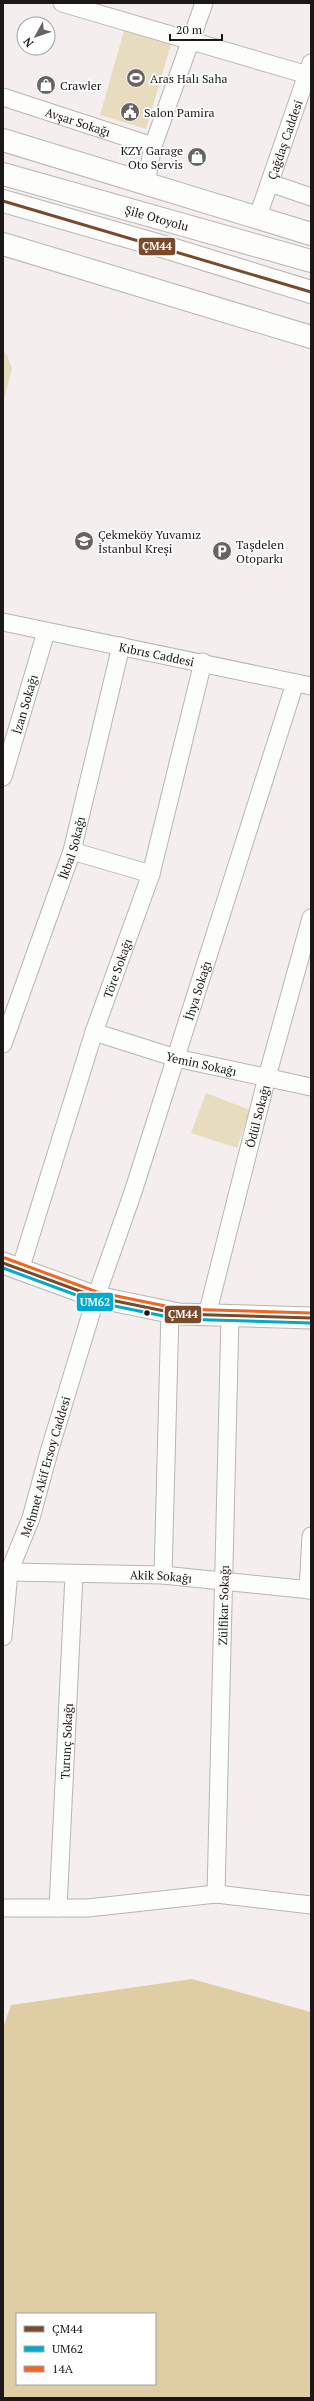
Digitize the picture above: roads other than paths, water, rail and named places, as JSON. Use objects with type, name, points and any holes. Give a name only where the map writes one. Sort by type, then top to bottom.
[{"type":"highway","points":[[3,140],[258,216],[311,234]]},
{"type":"highway","name":"Şile Otoyolu","points":[[3,174],[311,261]]},
{"type":"highway","points":[[3,201],[168,248],[311,292]]},
{"type":"highway","points":[[3,244],[311,337]]},
{"type":"main road","points":[[7,1266],[96,1297],[170,1312],[230,1317],[311,1318]]},
{"type":"street","points":[[62,3],[190,40],[310,71]]},
{"type":"street","points":[[146,183],[154,146],[204,3]]},
{"type":"street","name":"Çağdaş Caddesi","points":[[258,216],[310,71]]},
{"type":"street","name":"Avşar Sokağı","points":[[3,97],[154,146]]},
{"type":"street","points":[[270,183],[311,197]]},
{"type":"street","name":"Kıbrıs Caddesi","points":[[3,622],[46,632],[203,662],[303,684]]},
{"type":"street","name":"İzan Sokağı","points":[[3,777],[46,632]]},
{"type":"street","name":"İkbal Sokağı","points":[[3,1044],[72,851],[121,646]]},
{"type":"street","name":"Töre Sokağı","points":[[7,1266],[151,874],[203,662]]},
{"type":"street","name":"İhya Sokağı","points":[[96,1297],[303,684]]},
{"type":"street","points":[[72,851],[151,874]]},
{"type":"street","name":"Ödül Sokağı","points":[[207,1315],[266,1076],[311,918]]},
{"type":"street","name":"Yemin Sokağı","points":[[94,1032],[176,1058],[266,1076],[311,1087]]},
{"type":"street","name":"Mehmet Akif Ersoy Caddesi","points":[[3,1637],[9,1563],[31,1518],[49,1452],[96,1297]]},
{"type":"street","points":[[163,1575],[170,1312]]},
{"type":"street","name":"Zülfikar Sokağı","points":[[216,1894],[230,1317]]},
{"type":"street","points":[[310,1590],[311,1536]]},
{"type":"street","name":"Akik Sokağı","points":[[9,1563],[74,1575],[163,1575],[310,1590]]},
{"type":"street","name":"Turunç Sokağı","points":[[58,1908],[74,1575]]},
{"type":"street","points":[[3,1908],[88,1908],[216,1894],[311,1905]]},
{"type":"place","name":"Aras Halı Saha","points":[[136,78]]},
{"type":"place","name":"Crawler","points":[[46,85]]},
{"type":"place","name":"Salon Pamira","points":[[130,112]]},
{"type":"place","name":"KZY Garage Oto Servis","points":[[197,157]]},
{"type":"place","name":"Çekmeköy Yuvamız İstanbul Kreşi","points":[[84,541]]},
{"type":"place","name":"Taşdelen Otoparkı","points":[[222,551]]}]
